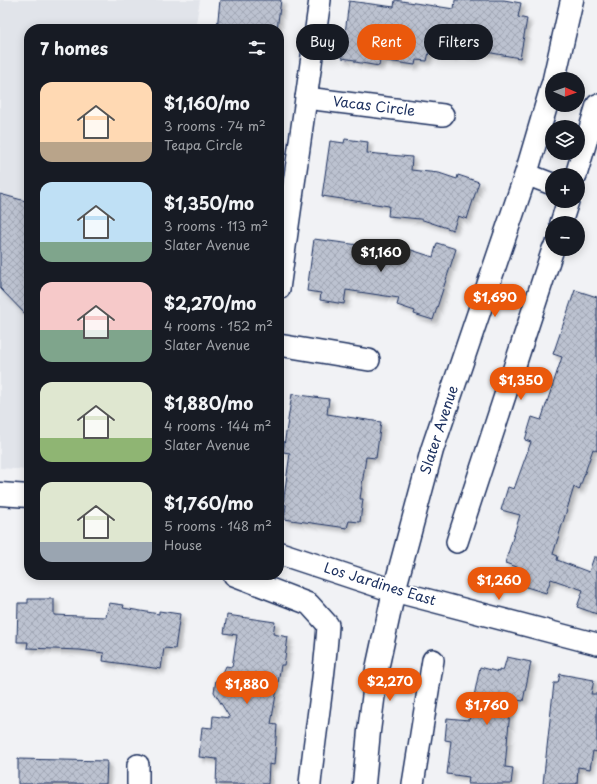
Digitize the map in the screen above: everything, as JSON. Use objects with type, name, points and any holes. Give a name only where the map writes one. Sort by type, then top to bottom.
[{"type":"main road","points":[[556,72],[572,0]]},
{"type":"main road","name":"Slater Avenue","points":[[364,784],[377,669],[394,591],[432,450],[526,174],[545,110]]},
{"type":"main road","points":[[0,494],[24,496]]},
{"type":"main road","name":"Los Jardines East","points":[[284,555],[394,591]]},
{"type":"street","points":[[284,254],[320,0]]},
{"type":"street","name":"Vacas Circle","points":[[306,98],[443,115]]},
{"type":"street","points":[[578,168],[597,105]]},
{"type":"street","points":[[526,174],[545,181]]},
{"type":"street","points":[[458,542],[551,256]]},
{"type":"street","points":[[284,347],[369,360]]},
{"type":"street","points":[[247,580],[309,604],[328,625],[326,661],[315,732],[310,784]]},
{"type":"street","name":"Los Jardines East","points":[[394,591],[597,644]]},
{"type":"street","points":[[413,784],[432,660]]},
{"type":"shaded area","points":[[0,0],[200,0],[196,24],[24,24],[24,470],[0,468]]},
{"type":"building","points":[[220,0],[281,0],[278,24],[218,24]]},
{"type":"building","points":[[395,0],[454,9],[455,0],[504,0],[521,3],[518,17],[527,19],[520,58],[493,53],[493,24],[424,24],[424,60],[427,61],[416,60],[416,24],[357,24],[357,60],[380,60],[379,66],[355,62],[355,60],[349,59],[349,24],[346,24],[349,1],[394,7]]},
{"type":"building","points":[[380,60],[416,60],[415,65]]},
{"type":"building","points":[[345,139],[368,142],[367,153],[412,157],[411,170],[439,173],[457,179],[458,175],[479,182],[467,219],[458,216],[453,230],[420,219],[388,216],[389,206],[322,196],[330,141],[344,143]]},
{"type":"building","points":[[0,194],[24,201],[24,313],[0,288]]},
{"type":"building","points":[[314,239],[359,245],[360,241],[399,246],[433,257],[437,243],[456,249],[433,320],[414,314],[415,311],[397,305],[399,298],[346,290],[344,304],[320,300],[321,293],[307,291]]},
{"type":"building","points":[[575,290],[597,297],[597,451],[593,449],[579,490],[574,487],[553,554],[558,556],[557,560],[589,572],[594,557],[597,557],[597,614],[577,607],[583,590],[551,579],[546,593],[523,586],[527,573],[522,572],[523,569],[505,563],[520,515],[501,510],[508,487],[514,489],[531,442],[525,440],[532,417],[541,420],[562,357],[553,354]]},
{"type":"building","points":[[292,394],[329,399],[327,414],[381,422],[376,458],[366,457],[360,499],[363,499],[360,522],[349,521],[347,528],[284,519],[286,505],[284,504],[284,497],[290,453],[284,452]]},
{"type":"building","points":[[28,599],[54,599],[54,615],[106,617],[109,603],[124,605],[123,608],[159,614],[159,611],[180,614],[175,649],[164,648],[161,669],[103,661],[104,653],[80,650],[27,648],[28,642],[17,642],[18,603],[28,603]]},
{"type":"building","points":[[227,615],[275,622],[273,634],[288,637],[284,665],[281,665],[271,724],[277,725],[274,765],[269,764],[268,784],[216,784],[217,759],[199,757],[202,727],[212,728],[213,716],[230,718],[214,692],[216,680],[222,675],[226,666],[232,667],[237,635],[224,633]]},
{"type":"building","points":[[507,657],[531,662],[523,701],[511,699],[505,767],[513,768],[511,784],[468,784],[469,777],[447,774],[451,741],[445,740],[447,718],[469,720],[480,667],[499,672],[499,670],[503,671]]},
{"type":"building","points":[[560,674],[594,680],[591,694],[597,694],[597,752],[593,751],[590,769],[578,767],[577,784],[543,784],[554,683],[558,683]]},
{"type":"building","points":[[18,759],[107,761],[106,784],[18,784]]}]
